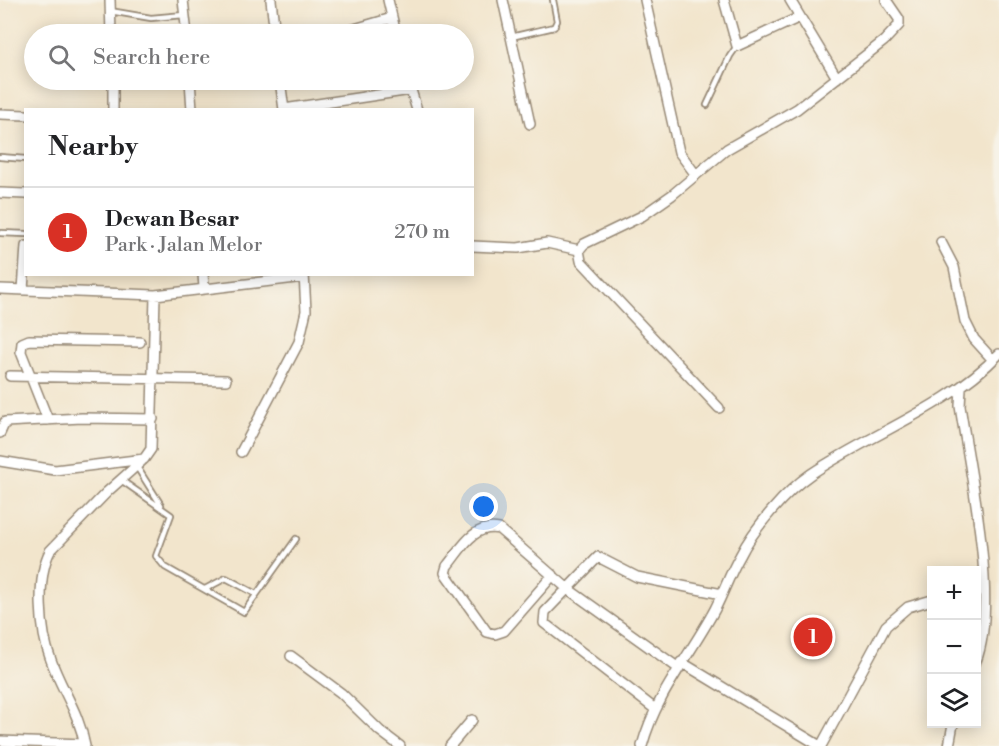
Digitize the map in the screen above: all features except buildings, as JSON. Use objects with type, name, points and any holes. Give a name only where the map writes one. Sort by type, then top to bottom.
[{"type":"street","points":[[110,0],[111,24]]},
{"type":"street","points":[[183,0],[186,24]]},
{"type":"street","points":[[271,0],[274,24]]},
{"type":"street","points":[[388,0],[394,24]]},
{"type":"street","points":[[503,0],[530,124]]},
{"type":"street","points":[[645,0],[680,152],[696,175]]},
{"type":"street","points":[[724,0],[737,46],[800,17]]},
{"type":"street","points":[[790,0],[837,78]]},
{"type":"street","points":[[719,408],[580,261],[579,250],[584,244],[642,216],[727,149],[797,110],[897,30],[899,19],[886,0]]},
{"type":"street","points":[[371,24],[392,18]]},
{"type":"street","points":[[113,90],[113,108]]},
{"type":"street","points":[[191,90],[192,108]]},
{"type":"street","points":[[281,90],[284,108]]},
{"type":"street","points":[[291,108],[411,90],[416,108]]},
{"type":"street","points":[[0,114],[24,115]]},
{"type":"street","points":[[0,193],[24,194]]},
{"type":"street","points":[[642,746],[655,709],[679,664],[722,594],[752,535],[798,484],[858,445],[961,388],[996,357],[974,339],[965,321],[956,274],[941,242]]},
{"type":"street","points":[[474,246],[518,248],[547,243],[579,250]]},
{"type":"street","points":[[23,290],[24,275]]},
{"type":"street","points":[[203,276],[204,288]]},
{"type":"street","points":[[0,289],[155,295],[304,276],[306,311],[300,342],[241,452]]},
{"type":"street","points":[[0,741],[85,745],[78,716],[50,659],[41,587],[44,562],[50,551],[137,467],[152,448],[155,295]]},
{"type":"street","points":[[48,420],[21,352],[25,341],[140,342]]},
{"type":"street","points":[[10,376],[226,380]]},
{"type":"street","points":[[961,388],[960,406],[985,572],[981,601]]},
{"type":"street","points":[[0,433],[5,422],[153,419]]},
{"type":"street","points":[[0,461],[55,470],[144,459]]},
{"type":"street","points":[[553,575],[504,632],[495,634],[487,632],[445,573],[447,566],[478,529],[488,526],[499,529],[553,575],[568,589],[679,664],[820,746],[886,626],[908,607],[927,601]]},
{"type":"street","points":[[655,709],[544,623],[545,612],[598,557],[625,573],[637,577],[722,594]]},
{"type":"street","points":[[291,656],[341,693],[380,731],[400,746]]},
{"type":"street","points":[[450,746],[472,720]]},
{"type":"street","points":[[949,746],[952,728]]},
{"type":"lane","points":[[511,37],[554,27],[557,21],[553,0]]},
{"type":"lane","points":[[110,11],[151,18],[186,15]]},
{"type":"lane","points":[[707,105],[737,46]]},
{"type":"lane","points":[[0,157],[24,159]]},
{"type":"lane","points":[[0,233],[24,234]]},
{"type":"lane","points":[[137,467],[161,506],[171,515],[156,556],[165,567],[244,612],[296,539]]},
{"type":"lane","points":[[121,480],[150,501],[161,506]]},
{"type":"lane","points":[[205,589],[226,578],[256,594]]},
{"type":"place","name":"Dewan Besar","points":[[813,637]]}]
